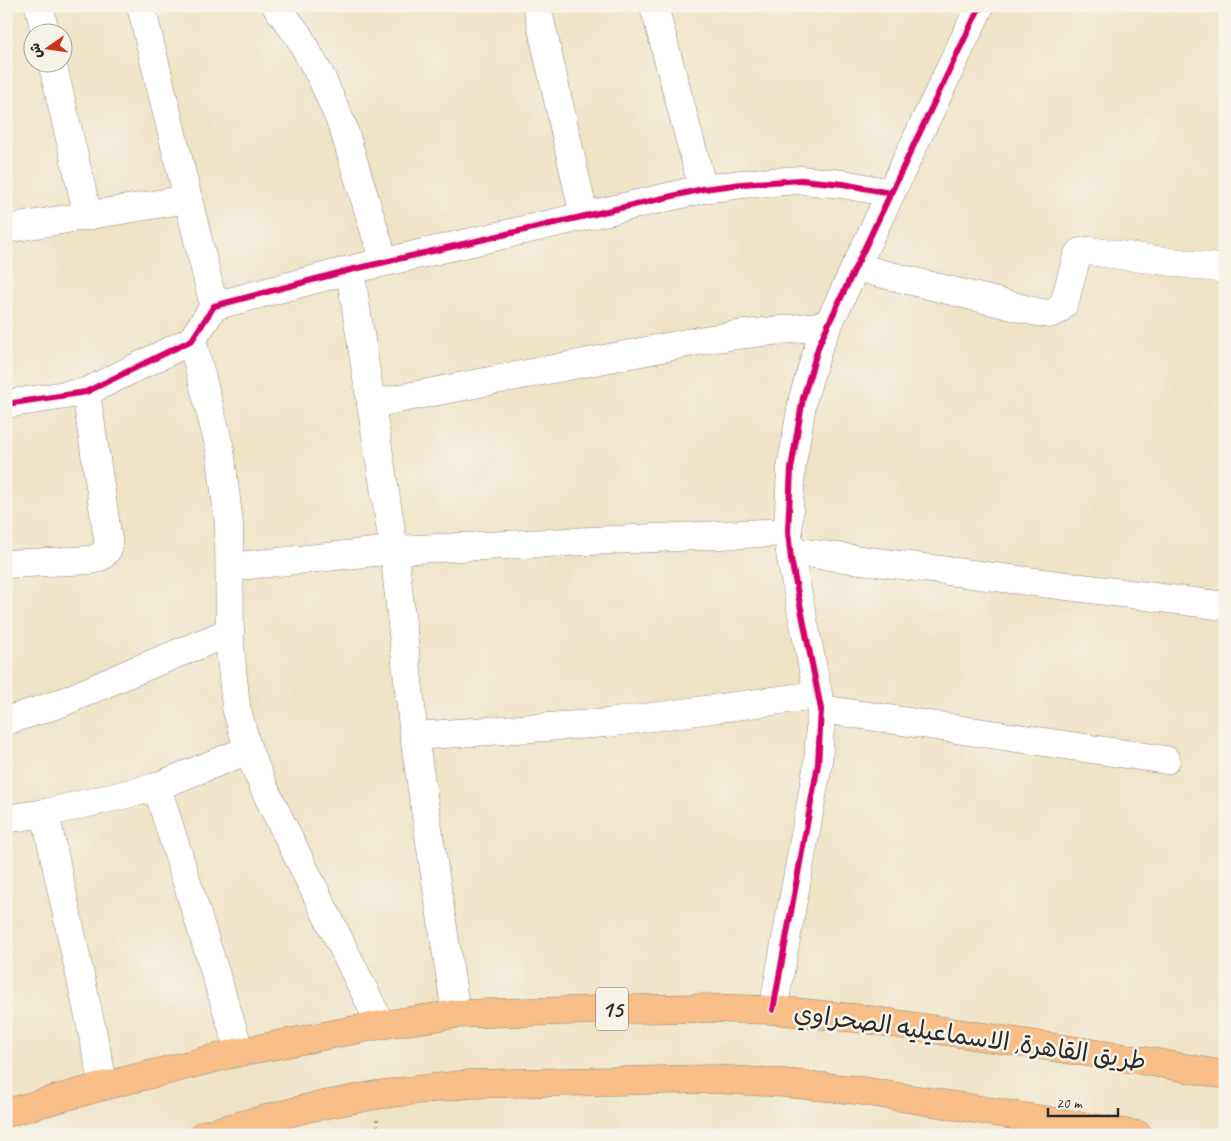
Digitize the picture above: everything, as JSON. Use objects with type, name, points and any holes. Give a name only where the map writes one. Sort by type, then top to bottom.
[{"type":"highway","name":"طريق القاهرة, الاسماعيليه الصحراوي","points":[[6,1113],[240,1052],[381,1025],[456,1014],[674,1008],[773,1010],[864,1019],[1142,1060],[1225,1075]]},
{"type":"highway","points":[[203,1135],[278,1125],[308,1108],[376,1095],[470,1084],[712,1079],[856,1090],[1138,1135]]},
{"type":"street","points":[[39,6],[43,22]]},
{"type":"street","points":[[141,6],[214,306]]},
{"type":"street","points":[[276,6],[298,35],[322,80],[343,127],[384,262]]},
{"type":"street","points":[[537,6],[584,216]]},
{"type":"street","points":[[654,6],[703,189]]},
{"type":"street","points":[[773,1010],[818,764],[820,702],[789,542],[791,469],[803,398],[819,345],[828,325],[980,6]]},
{"type":"street","points":[[54,72],[88,216]]},
{"type":"street","points":[[6,404],[86,392],[192,340],[214,306],[350,270],[703,189],[801,180],[843,184],[890,193]]},
{"type":"street","points":[[6,229],[188,199]]},
{"type":"street","points":[[855,267],[1049,314],[1057,311],[1064,304],[1076,256],[1081,252],[1089,251],[1225,268]]},
{"type":"street","points":[[350,270],[394,550],[414,736],[456,1014]]},
{"type":"street","points":[[371,404],[698,341],[828,325]]},
{"type":"street","points":[[192,340],[220,449],[229,524],[230,648],[236,707],[248,750],[265,790],[381,1025]]},
{"type":"street","points":[[6,564],[91,560],[102,556],[108,550],[86,392]]},
{"type":"street","points":[[230,566],[394,550],[789,542],[1225,606]]},
{"type":"street","points":[[6,721],[61,703],[230,632]]},
{"type":"street","points":[[414,736],[607,723],[820,702],[1166,760]]},
{"type":"street","points":[[6,819],[45,813],[157,788],[248,750]]},
{"type":"street","points":[[157,788],[240,1052]]},
{"type":"street","points":[[45,813],[104,1086]]},
{"type":"cycle path","points":[[773,1010],[818,764],[821,709],[791,559],[788,532],[791,469],[803,398],[819,345],[828,325],[980,6]]},
{"type":"cycle path","points":[[6,404],[86,392],[192,340],[214,306],[350,270],[703,189],[801,180],[843,184],[890,193]]}]
